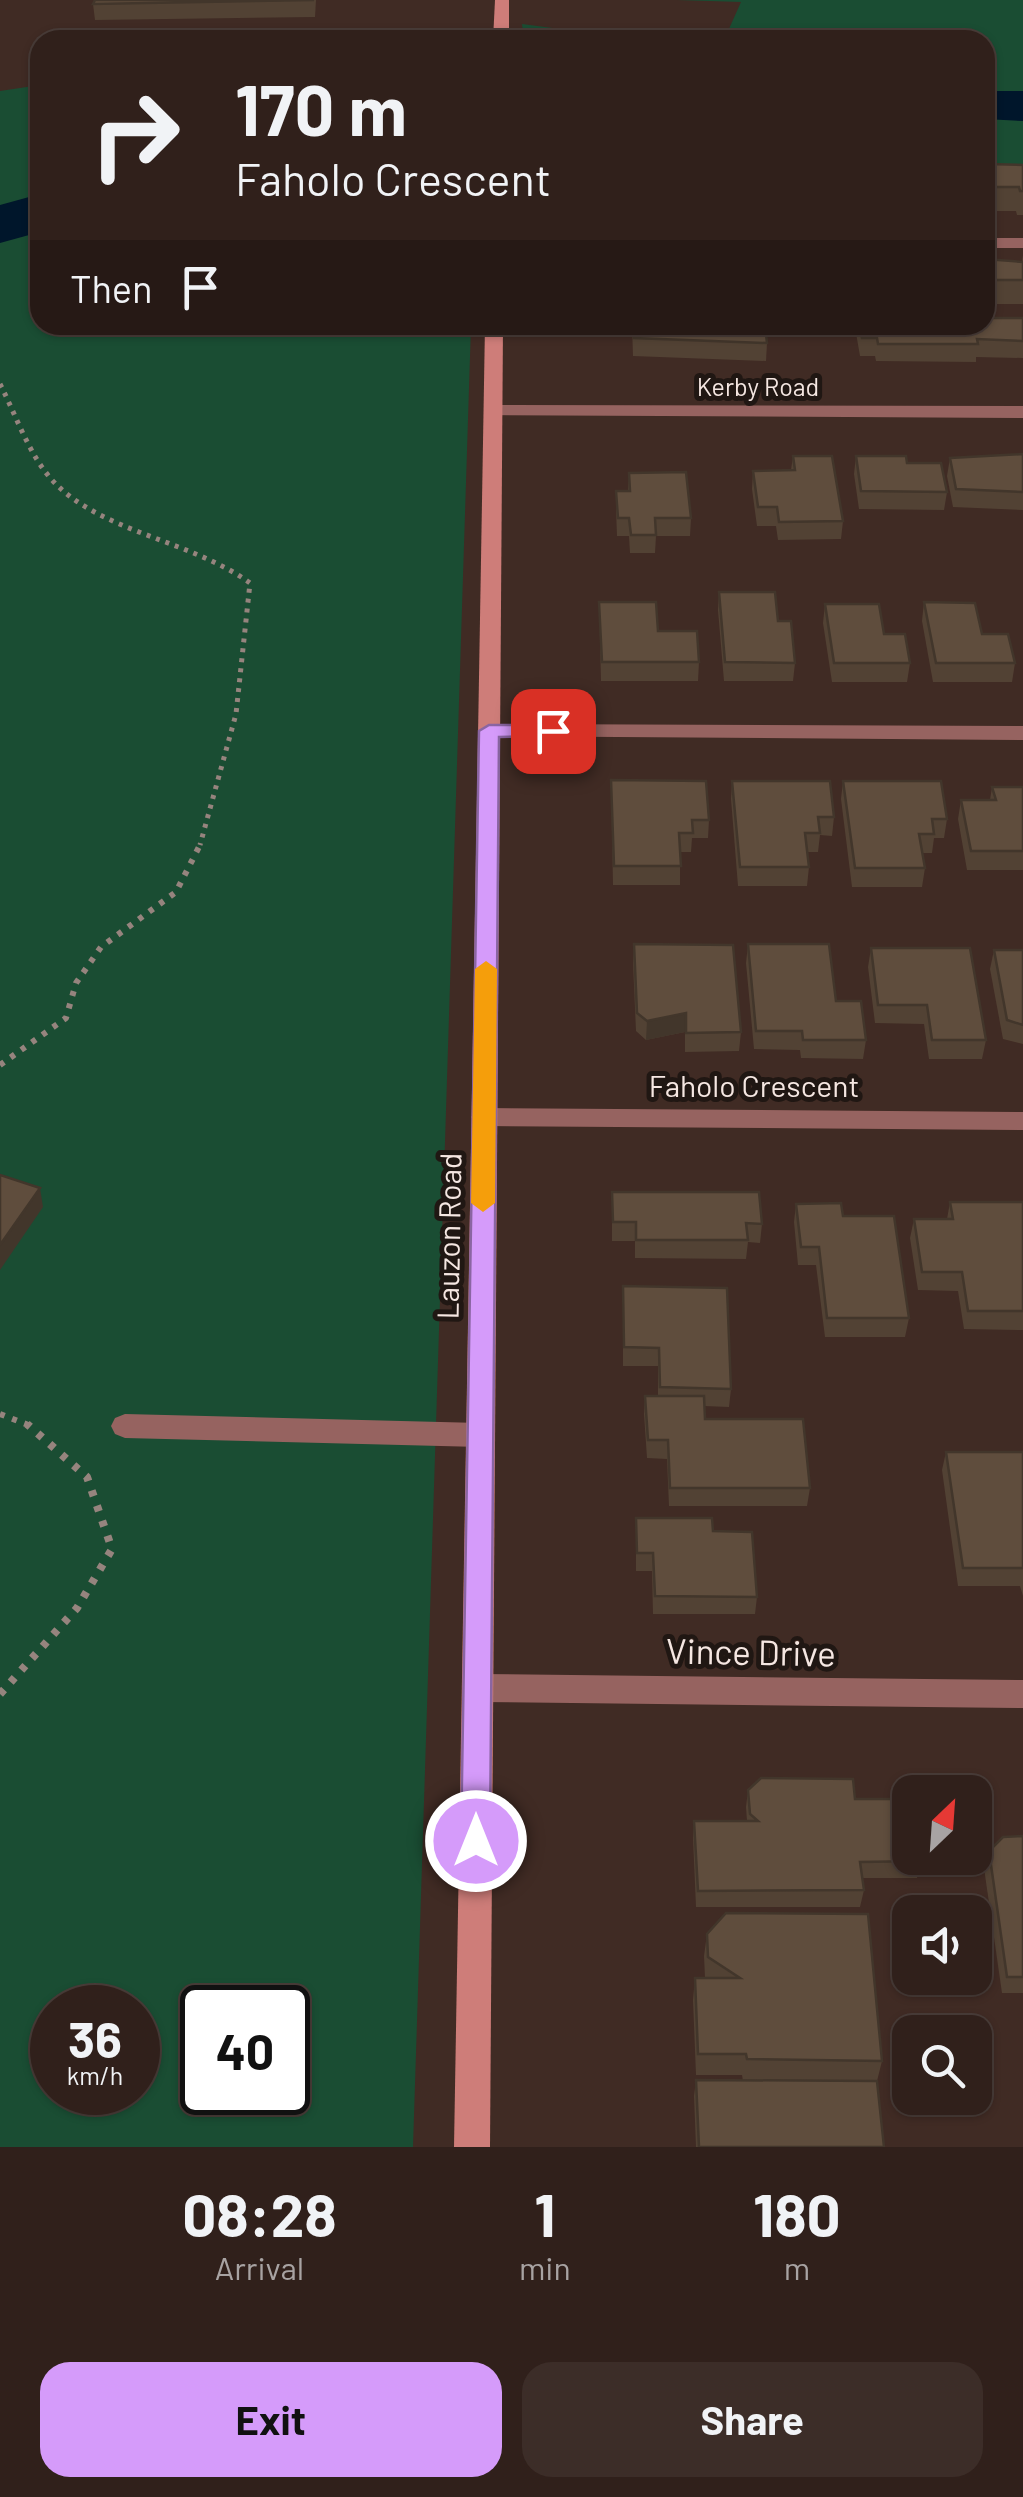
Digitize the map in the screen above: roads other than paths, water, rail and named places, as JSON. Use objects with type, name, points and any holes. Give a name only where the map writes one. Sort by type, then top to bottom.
[{"type":"street","points":[[500,30],[502,0]]},
{"type":"street","points":[[995,243],[1023,243]]},
{"type":"street","name":"Lauzon Road","points":[[472,2147],[494,335]]},
{"type":"street","name":"Kerby Road","points":[[492,411],[1023,412]]},
{"type":"street","points":[[489,731],[1023,733]]},
{"type":"street","name":"Faholo Crescent","points":[[484,1117],[1023,1121]]},
{"type":"street","points":[[125,1426],[480,1436]]},
{"type":"street","name":"Vince Drive","points":[[477,1688],[1023,1694]]},
{"type":"water","points":[[995,91],[1023,91],[1023,121],[995,120]]},
{"type":"water","points":[[30,197],[30,235],[0,243],[0,205]]}]
